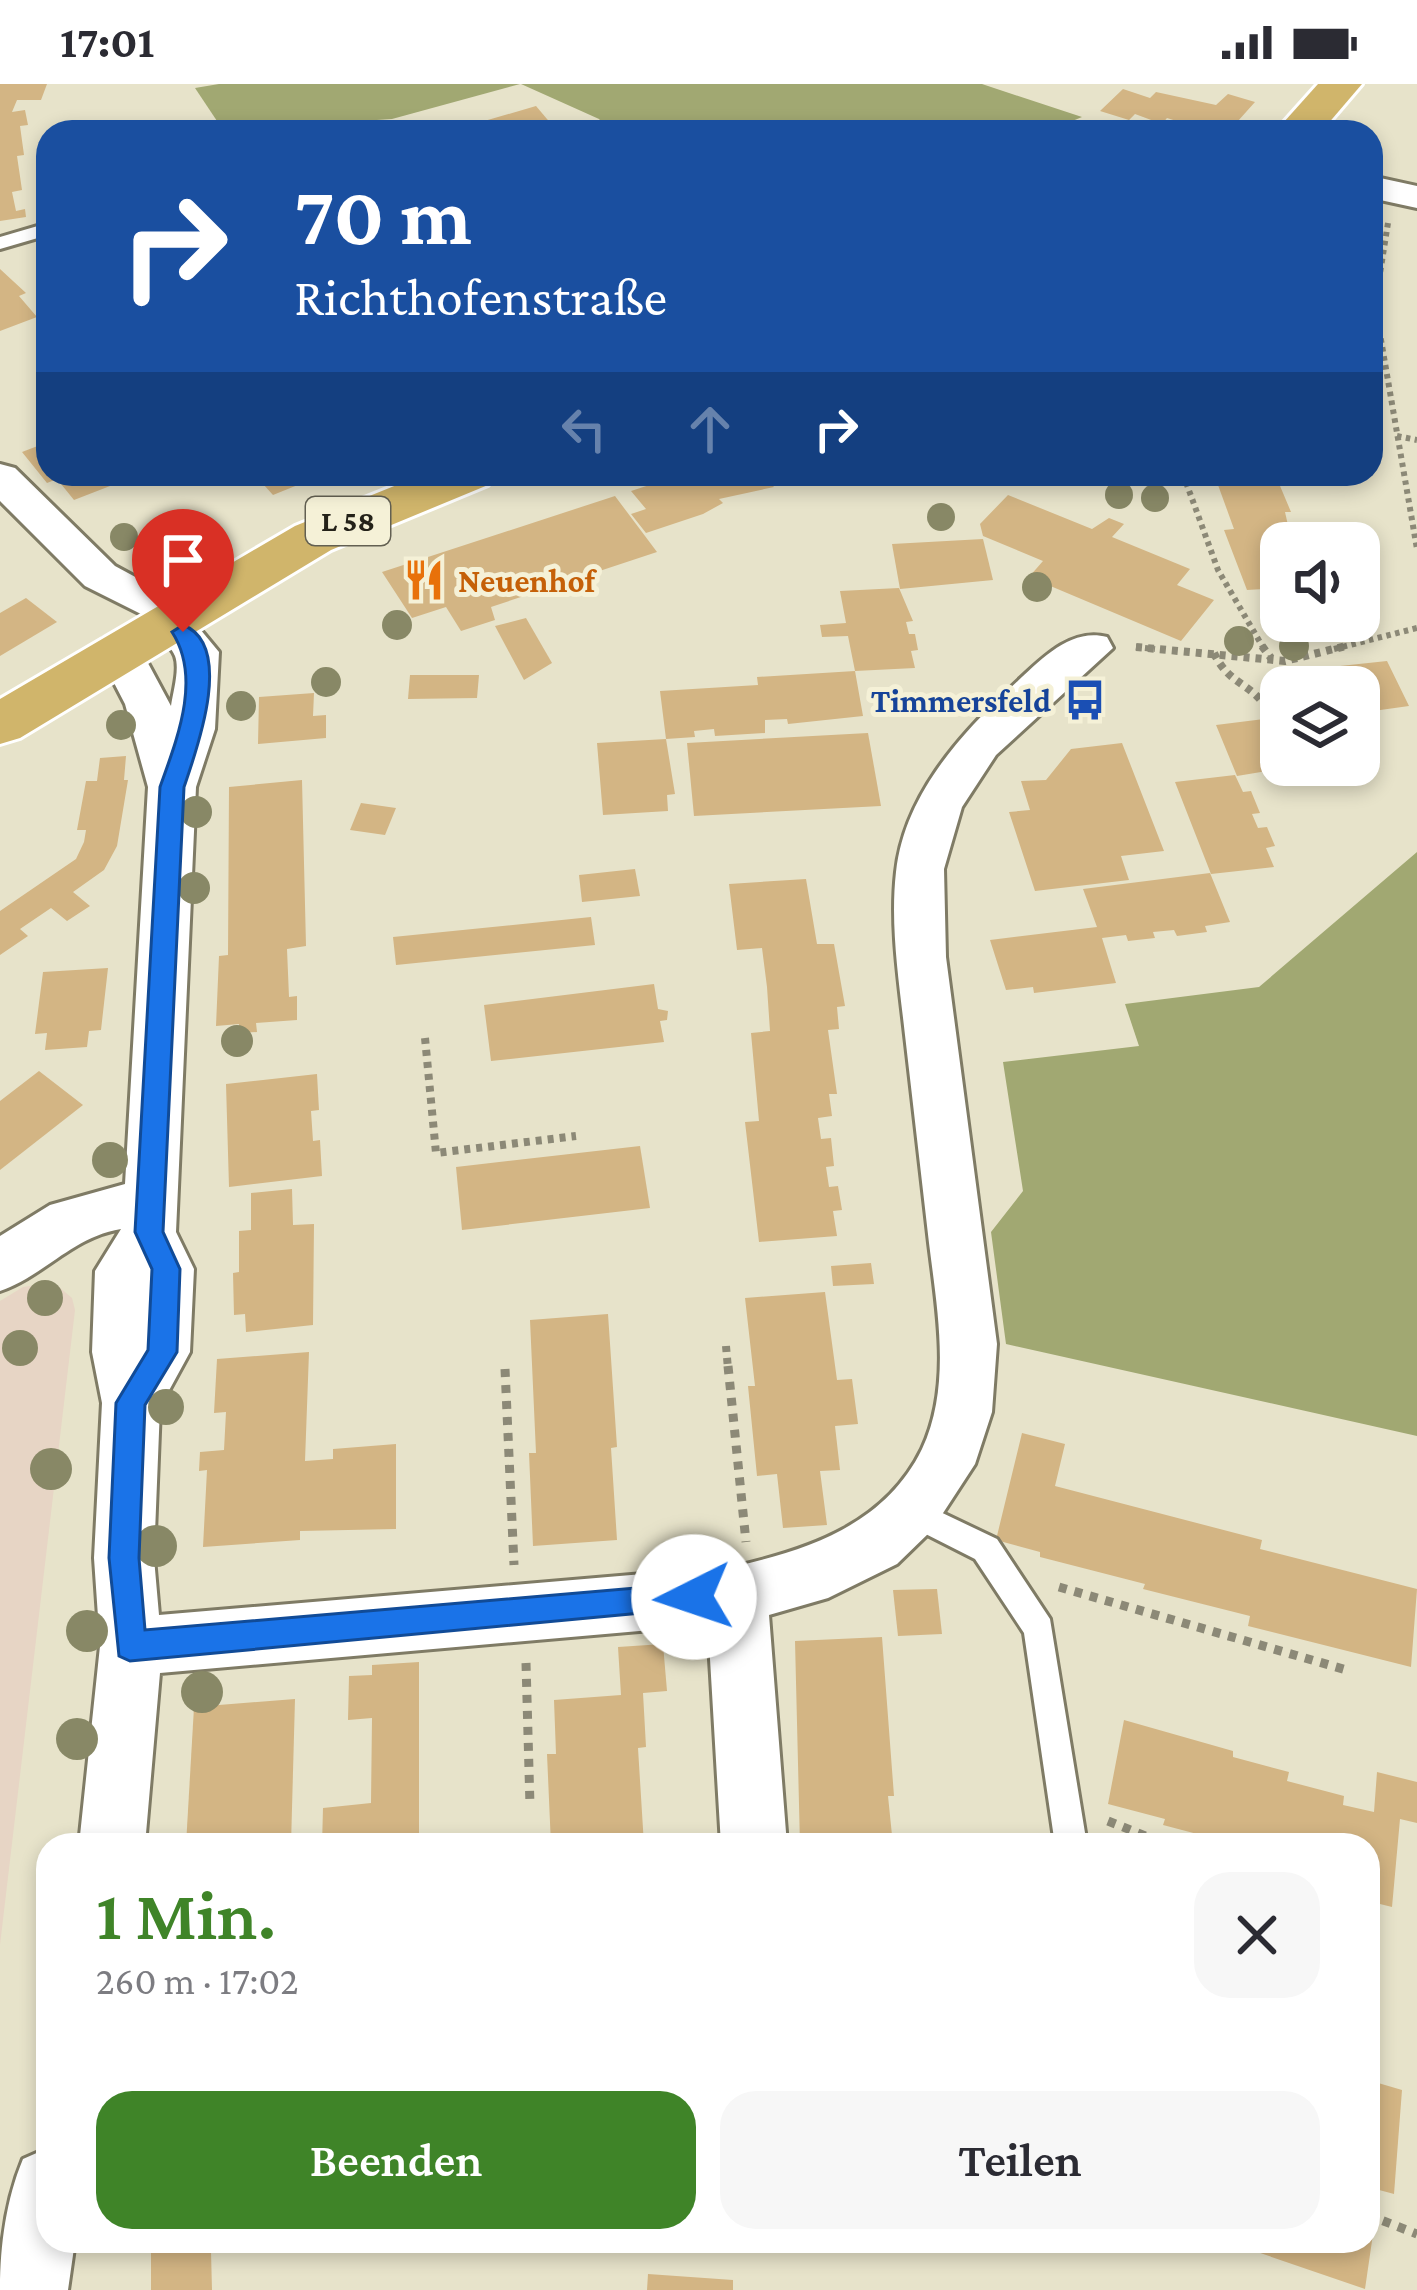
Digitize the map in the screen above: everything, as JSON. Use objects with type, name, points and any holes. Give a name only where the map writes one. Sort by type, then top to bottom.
[{"type":"main road","points":[[1309,120],[1341,84]]},
{"type":"main road","name":"L 58","points":[[0,689],[314,506],[366,486]]},
{"type":"main road","name":"L 58","points":[[0,724],[129,615],[439,486]]},
{"type":"street","points":[[0,477],[129,615],[197,652],[192,729],[172,787],[150,1218],[166,1269],[162,1352],[130,1403],[124,1558],[130,1646],[113,1833]]},
{"type":"street","points":[[129,615],[172,787]]},
{"type":"street","points":[[130,1646],[744,1593],[807,1578],[876,1545],[910,1511],[946,1464],[963,1412],[969,1343],[921,958],[920,869],[939,806],[980,742],[1057,671],[1091,648]]},
{"type":"street","points":[[0,1268],[63,1221],[111,1206],[150,1218]]},
{"type":"street","points":[[744,1593],[754,1833]]},
{"type":"street","points":[[31,2290],[37,2253]]},
{"type":"lane","points":[[0,243],[36,232]]},
{"type":"lane","points":[[910,1511],[977,1541],[1010,1579],[1039,1629],[1070,1833]]},
{"type":"path","points":[[1383,255],[1393,192]]},
{"type":"path","points":[[1383,353],[1417,549]]},
{"type":"path","points":[[1397,436],[1417,440]]},
{"type":"path","points":[[1187,486],[1217,578],[1271,659]]},
{"type":"path","points":[[1091,648],[1167,647],[1286,661],[1417,628]]},
{"type":"path","points":[[1214,653],[1223,673],[1260,693]]},
{"type":"path","points":[[424,1038],[436,1153],[576,1136]]},
{"type":"path","points":[[726,1346],[744,1593]]},
{"type":"path","points":[[505,1369],[511,1543],[525,1648],[530,1806]]},
{"type":"path","points":[[1010,1579],[1033,1580],[1350,1671]]},
{"type":"path","points":[[1065,1804],[1138,1833]]},
{"type":"path","points":[[1380,2220],[1417,2234]]},
{"type":"shaded area","points":[[23,1287],[59,1287],[72,1298],[75,1310],[0,1945],[0,1301]]},
{"type":"green space","points":[[219,84],[520,84],[377,120],[216,120],[195,88]]},
{"type":"green space","points":[[521,84],[982,84],[1082,117],[1075,120],[599,119]]},
{"type":"green space","points":[[1417,852],[1417,1436],[1006,1344],[991,1232],[1023,1191],[1003,1062],[1139,1046],[1125,1004],[1259,987]]},
{"type":"building","points":[[0,84],[47,84],[41,100],[17,100],[12,112],[25,110],[28,125],[20,126],[24,155],[17,156],[22,190],[12,192],[16,211],[25,209],[26,217],[0,221]]},
{"type":"building","points":[[1123,89],[1150,98],[1156,92],[1216,105],[1228,94],[1255,102],[1239,120],[1151,120],[1135,114],[1129,120],[1100,111]]},
{"type":"building","points":[[536,106],[548,120],[488,120]]},
{"type":"building","points":[[0,269],[26,293],[19,296],[36,317],[0,331]]},
{"type":"building","points":[[36,447],[36,469],[22,452]]},
{"type":"building","points":[[63,486],[110,486],[74,500]]},
{"type":"building","points":[[265,486],[295,486],[273,495]]},
{"type":"building","points":[[646,486],[774,487],[719,499],[723,503],[703,514],[646,533],[631,514],[646,509],[631,491]]},
{"type":"building","points":[[1218,486],[1280,486],[1291,512],[1285,512],[1287,522],[1260,522],[1260,589],[1247,590],[1224,530],[1234,529]]},
{"type":"building","points":[[1008,495],[1092,529],[1109,518],[1124,524],[1112,537],[1190,569],[1177,585],[1214,600],[1181,641],[1029,577],[1043,561],[983,536],[980,524]]},
{"type":"building","points":[[615,496],[657,552],[491,607],[495,620],[461,631],[446,607],[412,618],[382,572]]},
{"type":"building","points":[[983,539],[993,580],[900,589],[892,544]]},
{"type":"building","points":[[899,588],[913,621],[906,622],[909,634],[915,634],[918,650],[911,651],[915,668],[855,671],[848,636],[822,637],[820,625],[846,623],[840,591]]},
{"type":"building","points":[[26,598],[57,622],[0,656],[0,613]]},
{"type":"building","points":[[526,618],[552,663],[524,680],[495,626]]},
{"type":"building","points":[[1387,661],[1409,706],[1380,710],[1380,666],[1340,666]]},
{"type":"building","points":[[855,671],[863,716],[788,724],[787,719],[765,720],[765,733],[715,736],[714,729],[694,731],[695,737],[666,739],[660,691],[758,685],[757,677]]},
{"type":"building","points":[[410,675],[479,675],[477,698],[408,699]]},
{"type":"building","points":[[314,693],[313,716],[326,715],[326,738],[258,744],[259,697]]},
{"type":"building","points":[[1260,720],[1260,772],[1237,776],[1216,725]]},
{"type":"building","points":[[868,733],[881,806],[694,816],[687,743]]},
{"type":"building","points":[[666,739],[675,794],[667,795],[668,811],[603,815],[597,743]]},
{"type":"building","points":[[1122,743],[1164,851],[1121,856],[1129,880],[1035,891],[1009,812],[1030,810],[1021,781],[1046,780],[1071,749]]},
{"type":"building","points":[[126,756],[124,780],[128,780],[117,846],[104,870],[73,892],[90,906],[67,921],[51,908],[20,929],[28,936],[0,955],[0,911],[76,859],[86,830],[77,830],[86,781],[97,781],[100,758]]},
{"type":"building","points":[[1235,775],[1243,792],[1251,791],[1260,813],[1252,814],[1258,828],[1267,827],[1275,846],[1266,848],[1274,867],[1211,874],[1175,782]]},
{"type":"building","points":[[302,780],[306,946],[287,949],[289,997],[297,996],[297,1020],[256,1023],[257,1032],[238,1033],[239,1024],[216,1026],[219,956],[228,955],[229,787]]},
{"type":"building","points":[[361,803],[396,808],[385,835],[350,830]]},
{"type":"building","points":[[635,869],[640,896],[582,902],[579,875]]},
{"type":"building","points":[[1210,873],[1230,922],[1205,926],[1207,932],[1177,936],[1174,930],[1128,941],[1126,935],[1102,938],[1116,983],[1034,993],[1033,987],[1006,990],[990,940],[1097,927],[1083,889]]},
{"type":"building","points":[[806,879],[817,944],[834,944],[845,1006],[837,1007],[839,1029],[828,1030],[837,1094],[829,1094],[832,1116],[818,1118],[821,1139],[831,1138],[834,1166],[826,1167],[829,1187],[838,1186],[842,1210],[833,1211],[837,1236],[759,1242],[745,1122],[759,1121],[751,1033],[770,1031],[767,987],[762,948],[737,950],[729,884]]},
{"type":"building","points":[[591,917],[595,945],[396,965],[393,937]]},
{"type":"building","points":[[108,968],[101,1030],[89,1031],[87,1047],[45,1050],[47,1033],[35,1034],[43,972]]},
{"type":"building","points":[[654,984],[658,1009],[668,1011],[667,1020],[660,1021],[664,1042],[491,1061],[484,1005]]},
{"type":"building","points":[[39,1071],[83,1105],[0,1170],[0,1101]]},
{"type":"building","points":[[317,1074],[319,1110],[311,1111],[313,1141],[320,1140],[322,1176],[229,1187],[226,1084]]},
{"type":"building","points":[[640,1146],[650,1208],[462,1230],[456,1167]]},
{"type":"building","points":[[292,1189],[293,1225],[314,1224],[313,1325],[246,1332],[245,1314],[234,1315],[233,1273],[239,1272],[239,1231],[251,1230],[251,1193]]},
{"type":"building","points":[[871,1263],[874,1284],[833,1286],[831,1266]]},
{"type":"building","points":[[825,1292],[837,1380],[852,1379],[858,1424],[835,1426],[840,1470],[820,1471],[827,1525],[783,1528],[777,1474],[757,1476],[748,1386],[755,1386],[745,1298]]},
{"type":"building","points":[[608,1314],[617,1447],[611,1448],[617,1540],[533,1546],[529,1453],[536,1453],[530,1320]]},
{"type":"building","points":[[309,1352],[305,1461],[333,1459],[333,1449],[396,1444],[396,1529],[300,1531],[300,1540],[203,1547],[207,1470],[199,1471],[200,1452],[224,1450],[226,1412],[214,1413],[217,1359]]},
{"type":"building","points":[[1022,1433],[1065,1444],[1055,1486],[1262,1540],[1260,1549],[1417,1589],[1411,1667],[1248,1626],[1250,1616],[1143,1589],[1145,1584],[1040,1557],[1040,1552],[996,1540]]},
{"type":"building","points":[[937,1589],[942,1634],[898,1636],[893,1590]]},
{"type":"building","points":[[882,1637],[894,1796],[888,1796],[892,1833],[800,1833],[795,1641]]},
{"type":"building","points":[[663,1644],[667,1691],[643,1693],[646,1747],[638,1748],[643,1833],[550,1833],[547,1754],[556,1754],[554,1700],[621,1695],[618,1647]]},
{"type":"building","points":[[419,1662],[419,1833],[322,1833],[323,1808],[371,1803],[372,1718],[348,1720],[349,1676],[372,1675],[372,1665]]},
{"type":"building","points":[[295,1699],[291,1833],[187,1833],[194,1707]]},
{"type":"building","points":[[1124,1720],[1233,1751],[1233,1757],[1289,1772],[1287,1781],[1344,1796],[1343,1805],[1374,1812],[1377,1772],[1417,1782],[1417,1823],[1400,1819],[1392,1907],[1380,1904],[1380,1833],[1193,1833],[1163,1825],[1165,1819],[1108,1804]]},
{"type":"building","points":[[1380,2084],[1402,2090],[1394,2194],[1380,2190]]},
{"type":"building","points":[[151,2253],[211,2253],[212,2290],[151,2290]]},
{"type":"building","points":[[1260,2253],[1370,2253],[1365,2289]]},
{"type":"building","points":[[648,2274],[733,2280],[733,2290],[647,2290]]},
{"type":"place","name":"Neuenhof","points":[[424,580]]},
{"type":"place","name":"Timmersfeld","points":[[1085,700]]},
{"type":"route","points":[[183,632],[197,652],[198,665],[192,729],[172,787],[149,1232],[166,1269],[162,1352],[130,1403],[124,1558],[130,1646],[694,1597]]}]
